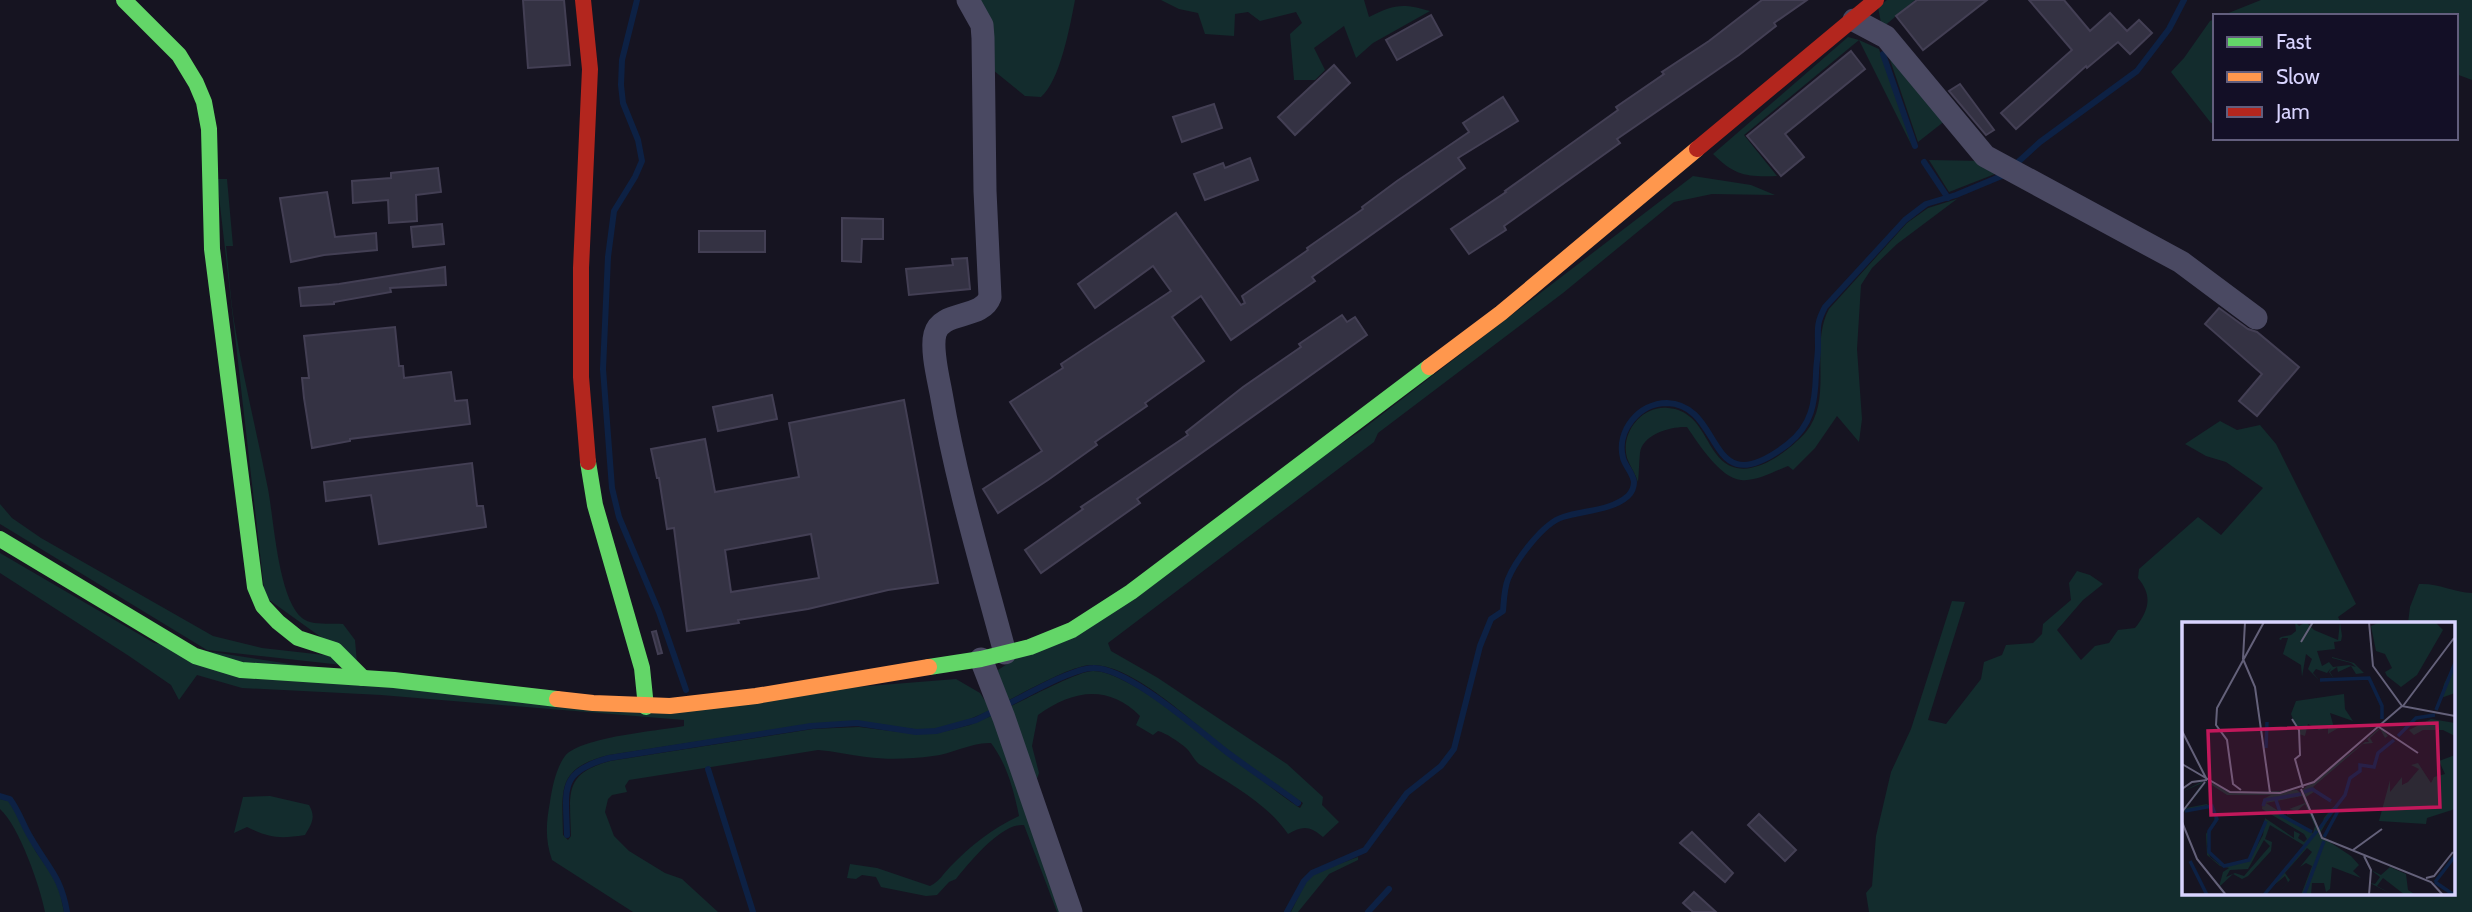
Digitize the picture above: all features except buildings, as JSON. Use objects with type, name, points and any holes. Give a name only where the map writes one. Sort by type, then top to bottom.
[{"type":"main road","points":[[124,0],[179,55],[204,102],[209,129],[212,249],[255,587],[263,606],[278,622],[298,638],[335,650],[363,678]]},
{"type":"main road","points":[[583,0],[590,69],[581,268],[581,377],[588,464],[595,505],[642,668],[646,707]]},
{"type":"main road","points":[[0,539],[195,656],[241,670],[363,678],[646,707],[756,696],[981,659],[1041,643],[1072,629],[1131,592],[1501,313],[1876,0]]},
{"type":"street","points":[[968,0],[982,25],[983,38],[985,191],[990,297],[981,308],[945,322],[936,330],[934,337],[945,421],[1005,653]]},
{"type":"street","points":[[1854,20],[1886,37],[1985,156],[2181,262],[2256,318]]},
{"type":"street","points":[[981,659],[1072,912]]},
{"type":"green space","points":[[971,0],[1075,0],[1059,66],[1054,79],[1041,97],[1025,96],[988,66]]},
{"type":"green space","points":[[1161,0],[1364,0],[1369,17],[1399,6],[1430,11],[1373,43],[1356,58],[1344,26],[1314,48],[1325,70],[1315,80],[1294,80],[1290,34],[1302,23],[1296,12],[1260,21],[1248,12],[1235,14],[1234,36],[1205,34],[1198,13],[1179,9]]},
{"type":"green space","points":[[1887,0],[1915,0],[1882,28],[1878,7]]},
{"type":"green space","points":[[2261,0],[2472,0],[2472,80],[2458,75],[2458,14],[2226,14]]},
{"type":"green space","points":[[2213,20],[2213,124],[2171,72]]},
{"type":"green space","points":[[1848,37],[1859,40],[1744,135],[1777,176],[1742,174],[1728,167],[1713,154]]},
{"type":"green space","points":[[1859,40],[1879,49],[1913,148]]},
{"type":"green space","points":[[1887,51],[1946,120],[1918,142]]},
{"type":"green space","points":[[1929,160],[1984,161],[2000,172],[1949,192]]},
{"type":"green space","points":[[1693,176],[1751,185],[1775,195],[1712,194],[1674,202],[1563,293],[1378,433],[1374,442],[1108,643],[1111,651],[1158,678],[1287,764],[1323,797],[1322,805],[1339,822],[1323,837],[1306,828],[1288,834],[1270,813],[1199,764],[1182,745],[1161,732],[1153,735],[1136,725],[1140,716],[1128,706],[1103,695],[1090,694],[1064,700],[1038,715],[1032,746],[1039,773],[1033,790],[1005,709],[1062,681],[1092,671],[1112,675],[1166,706],[1300,808],[1303,803],[1229,751],[1163,698],[1126,674],[1108,667],[1082,667],[1059,675],[1003,703],[999,693],[998,670],[1359,432]]},
{"type":"green space","points":[[217,179],[227,179],[233,246],[226,246],[233,312],[268,489],[282,577],[287,594],[302,618],[316,623],[343,624],[355,640],[357,663],[265,597]]},
{"type":"green space","points":[[1957,199],[1897,244],[1872,268],[1861,285],[1857,349],[1862,419],[1859,442],[1837,416],[1815,448],[1793,470],[1788,466],[1759,478],[1741,480],[1733,478],[1718,467],[1687,427],[1674,428],[1659,432],[1642,446],[1638,482],[1627,458],[1627,439],[1635,422],[1658,408],[1681,411],[1691,418],[1718,457],[1737,468],[1746,469],[1765,463],[1792,446],[1806,432],[1819,403],[1821,339],[1823,323],[1829,309],[1907,223],[1928,208]]},
{"type":"green space","points":[[2220,421],[2237,430],[2260,425],[2276,444],[2356,604],[2338,617],[2340,622],[2182,622],[2182,894],[2454,894],[2454,622],[2408,622],[2410,607],[2419,584],[2426,584],[2472,593],[2472,912],[1869,912],[1866,893],[1872,886],[1876,836],[1891,772],[1911,729],[1952,601],[1965,602],[1928,720],[1946,724],[1981,679],[1984,662],[2002,655],[2006,645],[2033,643],[2042,634],[2043,624],[2071,600],[2069,583],[2077,571],[2090,575],[2103,584],[2083,600],[2057,630],[2081,660],[2095,646],[2109,643],[2118,630],[2135,628],[2147,603],[2146,591],[2138,578],[2139,569],[2198,517],[2221,535],[2263,488],[2226,462],[2206,456],[2185,444]]},
{"type":"green space","points":[[0,504],[12,518],[41,538],[213,636],[262,648],[333,656],[342,665],[207,650],[0,524]]},
{"type":"green space","points":[[0,553],[154,643],[583,709],[956,679],[980,693],[991,710],[958,724],[934,729],[913,729],[855,721],[811,724],[609,755],[592,760],[580,766],[566,782],[562,805],[563,835],[568,840],[571,836],[572,787],[577,779],[595,766],[610,761],[813,729],[859,727],[934,734],[970,725],[993,715],[1066,912],[1057,912],[1024,825],[1015,826],[996,837],[937,895],[926,896],[881,887],[876,877],[862,875],[856,879],[847,878],[850,864],[877,868],[930,886],[982,838],[1019,816],[1006,769],[991,743],[977,744],[940,755],[891,759],[818,750],[629,780],[625,786],[627,792],[612,795],[608,799],[605,812],[614,836],[629,851],[665,873],[682,879],[718,912],[633,912],[552,860],[547,824],[555,778],[565,756],[574,749],[603,739],[684,726],[684,720],[381,695],[242,688],[197,675],[179,700],[171,685],[0,573]]},
{"type":"green space","points":[[270,796],[309,805],[312,820],[305,835],[275,837],[247,827],[234,833],[243,797]]},
{"type":"green space","points":[[0,799],[9,801],[36,852],[58,883],[64,912],[45,912],[28,857],[0,809]]},
{"type":"green space","points":[[1358,857],[1358,860],[1329,874],[1298,912],[1291,912],[1312,874]]},
{"type":"waterway","points":[[637,0],[622,60],[621,85],[623,103],[638,140],[642,161],[614,211],[608,257],[603,369],[612,488],[619,517],[659,612],[686,690]]},
{"type":"waterway","points":[[2017,163],[2040,142],[2137,71],[2169,29],[2184,0]]},
{"type":"waterway","points":[[1883,54],[1915,146]]},
{"type":"waterway","points":[[1924,162],[1948,198]]},
{"type":"waterway","points":[[1287,912],[1304,881],[1312,873],[1365,850],[1407,793],[1441,766],[1454,749],[1480,646],[1491,619],[1503,611],[1506,587],[1512,571],[1531,543],[1555,521],[1614,505],[1629,494],[1634,482],[1624,461],[1622,448],[1626,429],[1632,420],[1639,413],[1657,404],[1667,403],[1686,408],[1699,419],[1728,460],[1742,465],[1761,461],[1788,444],[1802,429],[1811,413],[1818,326],[1825,307],[1905,220],[1926,204],[2004,175]]},
{"type":"waterway","points":[[1004,706],[1084,669],[1108,670],[1163,702],[1298,803]]},
{"type":"waterway","points":[[567,835],[568,784],[581,769],[609,758],[811,726],[857,723],[916,732],[936,731],[976,720],[996,710]]},
{"type":"waterway","points":[[708,769],[753,912]]},
{"type":"waterway","points":[[0,796],[10,799],[16,808],[57,881],[67,912]]},
{"type":"waterway","points":[[1368,912],[1389,889]]},
{"type":"traffic: fast","points":[[124,0],[179,55],[204,102],[209,129],[212,249],[255,587],[263,606],[278,622],[298,638],[335,650],[363,678]]},
{"type":"traffic: fast","points":[[929,667],[981,659],[1030,647],[1072,630],[1131,592],[1429,367]]},
{"type":"traffic: fast","points":[[588,462],[595,505],[642,668],[646,707]]},
{"type":"traffic: fast","points":[[0,539],[195,656],[241,670],[394,680],[557,699]]},
{"type":"traffic: slow","points":[[1429,367],[1501,313],[1697,149]]},
{"type":"traffic: slow","points":[[557,699],[670,706],[756,696],[929,667]]},
{"type":"traffic: jam","points":[[583,0],[590,69],[581,268],[581,377],[588,462]]},
{"type":"traffic: jam","points":[[1697,149],[1876,0]]}]
